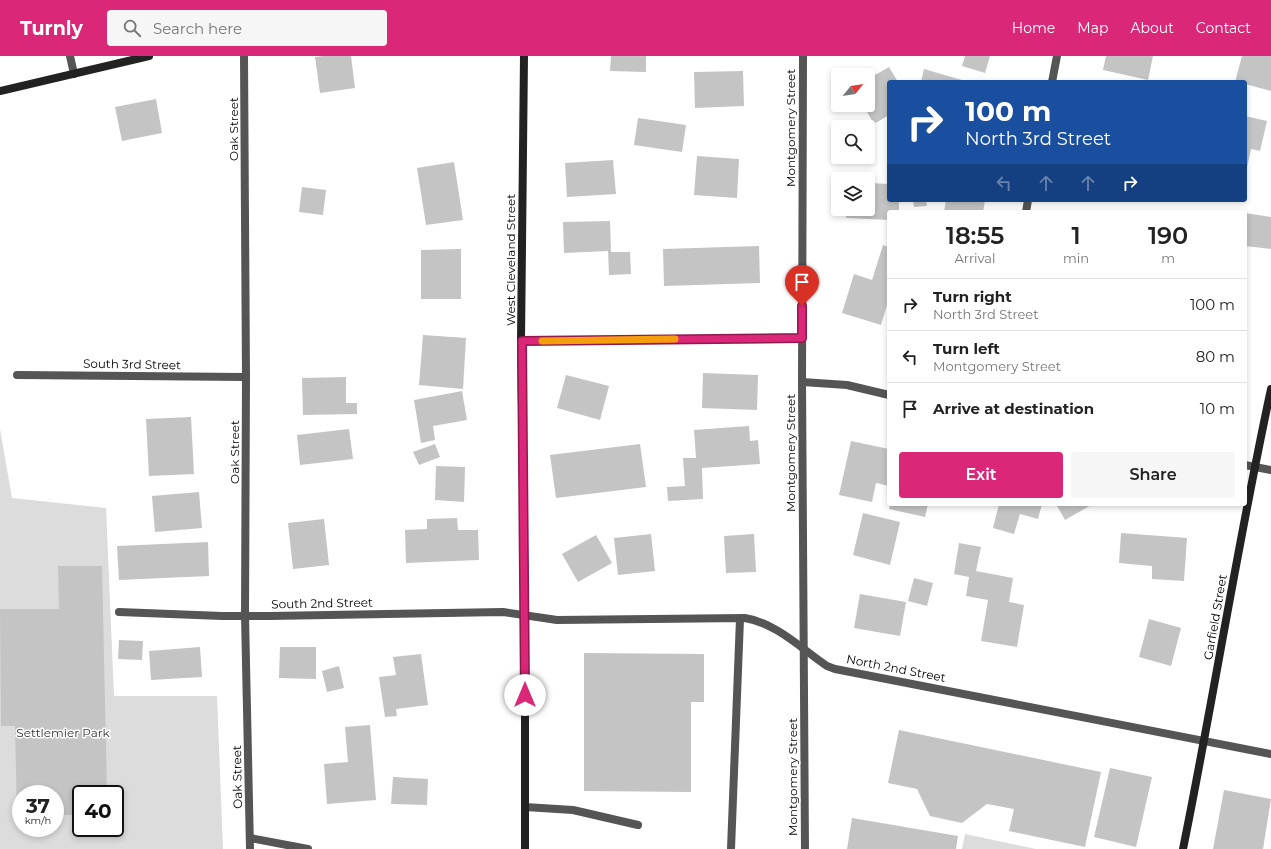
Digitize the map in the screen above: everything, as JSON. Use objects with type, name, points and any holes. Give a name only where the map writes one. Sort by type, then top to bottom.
[{"type":"street","points":[[70,56],[74,74]]},
{"type":"street","points":[[0,91],[149,56]]},
{"type":"street","name":"Oak Street","points":[[244,56],[246,377],[245,616],[250,849]]},
{"type":"street","name":"West Cleveland Street","points":[[524,56],[522,341],[525,616],[525,849]]},
{"type":"street","name":"Montgomery Street","points":[[803,56],[802,382],[805,849]]},
{"type":"street","points":[[1052,80],[1057,56]]},
{"type":"street","points":[[522,341],[802,338]]},
{"type":"street","name":"South 3rd Street","points":[[17,375],[246,377]]},
{"type":"street","points":[[802,382],[847,385],[887,395]]},
{"type":"street","name":"Garfield Street","points":[[1183,849],[1205,741],[1254,467],[1271,389]]},
{"type":"street","points":[[1247,465],[1271,470]]},
{"type":"street","name":"South 2nd Street","points":[[119,612],[245,616],[503,612],[525,616]]},
{"type":"street","name":"North 2nd Street","points":[[525,616],[557,620],[755,620],[767,625],[826,666],[835,669],[1271,754]]},
{"type":"street","points":[[731,849],[740,619]]},
{"type":"street","points":[[525,807],[573,810],[638,825]]},
{"type":"street","points":[[250,838],[308,849]]},
{"type":"green space","name":"Settlemier Park","points":[[0,429],[12,498],[106,508],[114,696],[217,696],[223,849],[0,849]]},
{"type":"green space","points":[[965,834],[1036,849],[962,849]]},
{"type":"building","points":[[351,56],[355,88],[320,93],[315,57]]},
{"type":"building","points":[[611,56],[646,56],[646,72],[610,71]]},
{"type":"building","points":[[965,56],[990,56],[985,73],[962,66]]},
{"type":"building","points":[[1106,56],[1153,56],[1148,80],[1103,70]]},
{"type":"building","points":[[1242,56],[1271,56],[1271,91],[1247,85],[1247,80],[1236,80]]},
{"type":"building","points":[[889,67],[897,80],[887,80],[887,116],[875,123],[875,120],[872,120],[867,112],[875,112],[875,75]]},
{"type":"building","points":[[924,69],[962,80],[921,80]]},
{"type":"building","points":[[743,71],[744,106],[695,108],[694,72]]},
{"type":"building","points":[[156,99],[162,133],[122,141],[115,107]]},
{"type":"building","points":[[1247,116],[1267,121],[1260,151],[1251,149],[1247,167]]},
{"type":"building","points":[[638,118],[686,125],[682,152],[634,145]]},
{"type":"building","points":[[697,156],[739,159],[737,198],[694,195]]},
{"type":"building","points":[[613,160],[616,194],[567,197],[565,163]]},
{"type":"building","points":[[454,162],[463,220],[426,225],[417,168]]},
{"type":"building","points":[[875,183],[887,184],[887,202],[899,202],[899,210],[887,210],[887,220],[846,218],[846,216],[875,216]]},
{"type":"building","points":[[302,187],[326,190],[323,215],[299,212]]},
{"type":"building","points":[[913,202],[926,202],[927,206],[914,207]]},
{"type":"building","points":[[946,202],[985,202],[983,210],[944,210]]},
{"type":"building","points":[[1247,213],[1271,217],[1271,249],[1247,246]]},
{"type":"building","points":[[610,221],[611,252],[630,252],[631,274],[609,275],[608,251],[564,253],[563,222]]},
{"type":"building","points":[[883,245],[887,246],[887,305],[881,325],[842,313],[854,274],[872,280]]},
{"type":"building","points":[[759,246],[760,283],[664,286],[663,249]]},
{"type":"building","points":[[461,249],[461,299],[421,299],[421,250]]},
{"type":"building","points":[[423,335],[466,338],[463,389],[419,385]]},
{"type":"building","points":[[703,373],[758,375],[757,410],[702,408]]},
{"type":"building","points":[[566,375],[609,386],[600,420],[557,408]]},
{"type":"building","points":[[346,377],[346,403],[357,403],[357,414],[303,415],[302,378]]},
{"type":"building","points":[[462,391],[467,420],[433,426],[435,440],[421,443],[414,400]]},
{"type":"building","points":[[191,417],[194,474],[149,476],[146,419]]},
{"type":"building","points":[[749,426],[750,441],[758,440],[760,464],[702,468],[703,499],[668,501],[667,487],[685,486],[683,458],[696,458],[694,430]]},
{"type":"building","points":[[349,429],[353,459],[300,465],[297,435]]},
{"type":"building","points":[[851,441],[887,449],[887,486],[876,483],[872,502],[839,495]]},
{"type":"building","points":[[435,444],[440,457],[419,465],[413,452]]},
{"type":"building","points":[[640,444],[646,487],[556,498],[550,455]]},
{"type":"building","points":[[436,466],[465,467],[464,502],[435,500]]},
{"type":"building","points":[[199,492],[202,528],[155,532],[152,496]]},
{"type":"building","points":[[890,506],[928,506],[925,517],[889,509]]},
{"type":"building","points":[[998,506],[1041,506],[1038,519],[1020,514],[1014,534],[993,528]]},
{"type":"building","points":[[1057,506],[1090,506],[1065,520]]},
{"type":"building","points":[[863,513],[900,522],[890,565],[853,555]]},
{"type":"building","points":[[457,518],[458,530],[478,530],[479,560],[406,563],[405,530],[427,529],[427,519]]},
{"type":"building","points":[[324,519],[329,565],[293,569],[288,523]]},
{"type":"building","points":[[1121,533],[1187,538],[1184,581],[1152,579],[1152,566],[1119,563]]},
{"type":"building","points":[[651,534],[655,571],[618,575],[614,538]]},
{"type":"building","points":[[754,534],[756,572],[726,573],[724,536]]},
{"type":"building","points":[[596,535],[612,563],[578,582],[562,554]]},
{"type":"building","points":[[208,542],[209,576],[119,580],[117,546]]},
{"type":"building","points":[[959,543],[981,547],[976,571],[1013,578],[1009,602],[1024,605],[1017,647],[981,641],[988,600],[966,596],[969,577],[954,574]]},
{"type":"building","points":[[58,566],[102,566],[107,785],[72,785],[72,815],[64,815],[64,785],[16,785],[15,726],[1,726],[0,609],[59,609]]},
{"type":"building","points":[[914,578],[933,583],[927,606],[908,601]]},
{"type":"building","points":[[860,594],[906,602],[900,636],[854,628]]},
{"type":"building","points":[[1149,619],[1181,628],[1171,666],[1139,657]]},
{"type":"building","points":[[119,640],[143,641],[142,660],[118,659]]},
{"type":"building","points":[[200,647],[202,677],[151,680],[149,651]]},
{"type":"building","points":[[280,647],[316,647],[316,679],[279,678]]},
{"type":"building","points":[[584,653],[704,654],[704,702],[691,702],[691,792],[584,791]]},
{"type":"building","points":[[421,654],[428,705],[396,709],[397,716],[385,717],[379,677],[396,675],[393,657]]},
{"type":"building","points":[[339,666],[344,688],[327,692],[322,671]]},
{"type":"building","points":[[370,725],[376,800],[327,804],[324,764],[348,762],[345,727]]},
{"type":"building","points":[[899,730],[1101,772],[1085,847],[1009,831],[1014,809],[987,804],[962,823],[930,816],[917,789],[888,783]]},
{"type":"building","points":[[1110,768],[1152,777],[1136,847],[1094,837]]},
{"type":"building","points":[[393,777],[428,779],[427,805],[391,804]]},
{"type":"building","points":[[1224,790],[1271,799],[1263,849],[1213,849]]},
{"type":"building","points":[[852,818],[958,836],[956,849],[847,849]]},
{"type":"slow traffic","points":[[542,341],[675,339]]},
{"type":"route","points":[[525,695],[522,341],[802,338],[802,306]]}]
